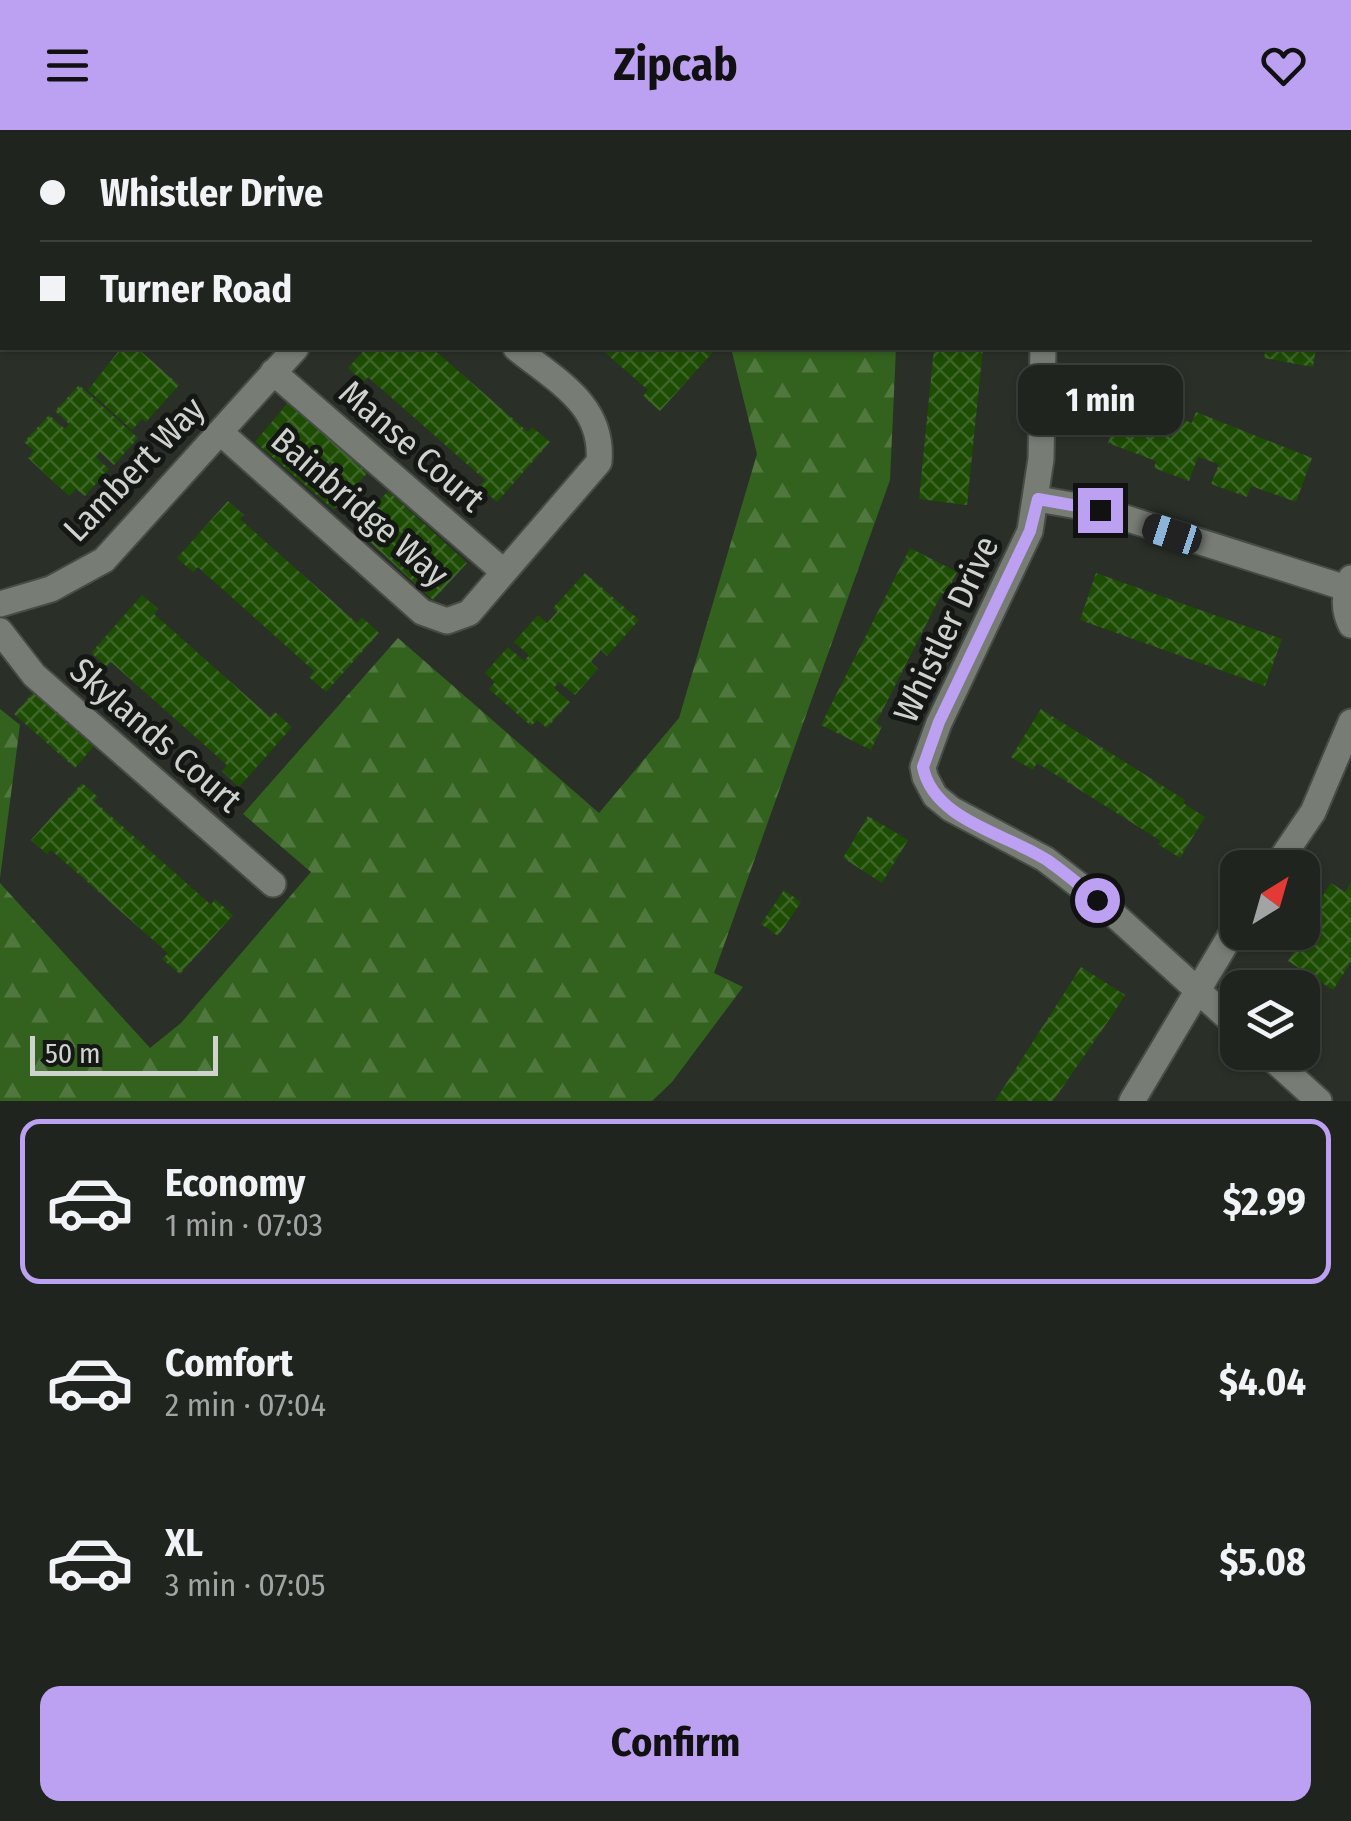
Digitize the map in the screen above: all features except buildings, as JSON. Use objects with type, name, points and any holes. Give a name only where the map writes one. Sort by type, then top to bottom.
[{"type":"street","name":"Lambert Way","points":[[0,604],[50,589],[104,560],[294,350]]},
{"type":"street","name":"Bainbridge Way","points":[[220,432],[422,612],[447,620],[469,613],[600,462],[601,438],[590,411],[518,350]]},
{"type":"street","name":"Whistler Drive","points":[[1043,350],[1038,499],[1030,531],[939,722],[923,767],[925,777],[935,796],[951,809],[1045,859],[1097,900],[1220,1011]]},
{"type":"street","name":"Manse Court","points":[[273,372],[504,572]]},
{"type":"street","points":[[1038,499],[1100,510],[1348,583],[1346,615],[1351,625]]},
{"type":"street","name":"Skylands Court","points":[[0,630],[34,675],[274,884]]},
{"type":"street","points":[[1287,850],[1313,812],[1351,722]]},
{"type":"street","points":[[1132,1101],[1222,950]]},
{"type":"street","points":[[1285,1070],[1319,1101]]},
{"type":"green space","points":[[731,350],[896,350],[890,480],[714,973],[743,987],[672,1082],[652,1101],[0,1101],[0,883],[150,1048],[181,1023],[311,872],[243,814],[398,638],[599,813],[679,718],[757,454]]},
{"type":"green space","points":[[0,709],[20,725],[0,878]]},
{"type":"route","points":[[1097,900],[1045,859],[951,809],[935,796],[923,767],[939,722],[1030,531],[1038,499],[1100,510]]}]
